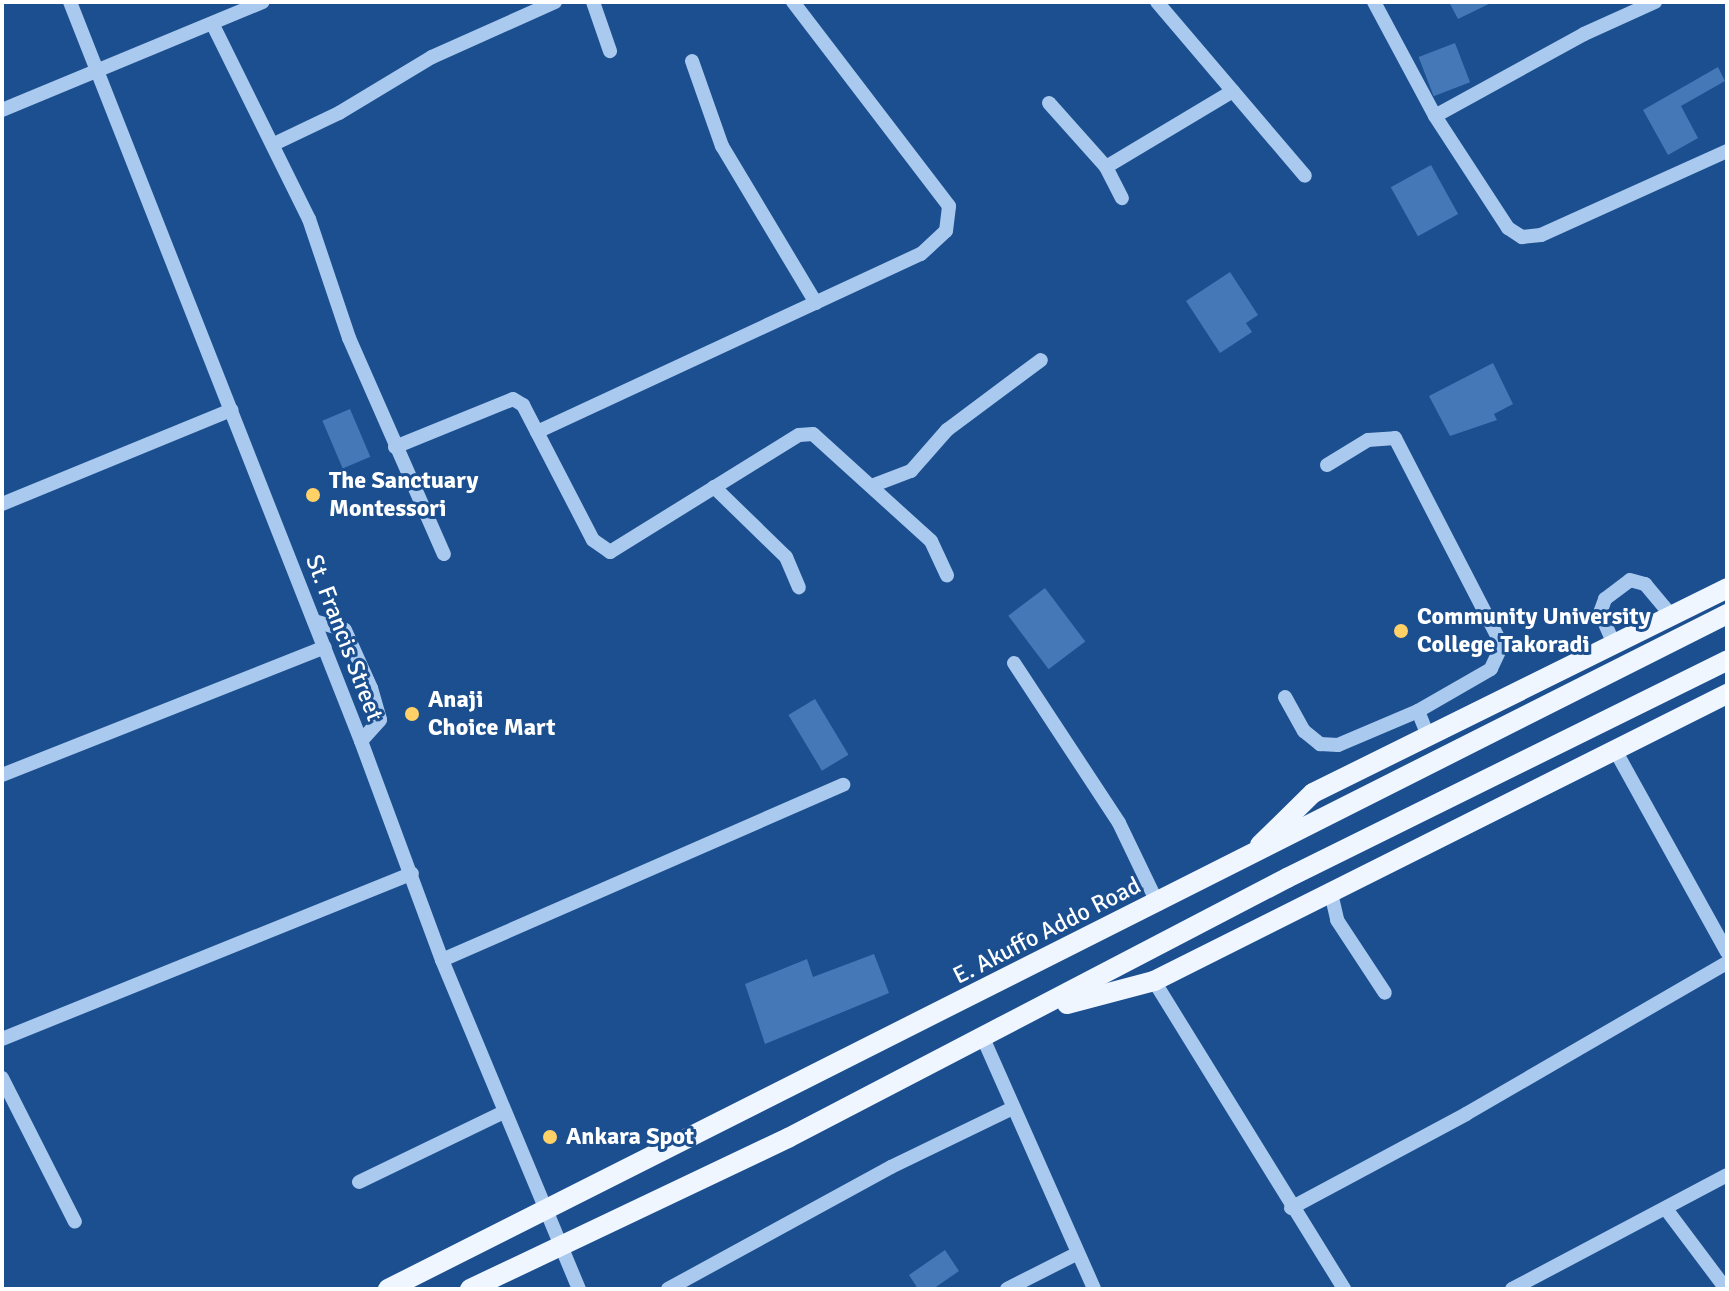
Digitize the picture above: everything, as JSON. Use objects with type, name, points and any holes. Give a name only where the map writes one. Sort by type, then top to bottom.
[{"type":"main road","points":[[1246,859],[1313,793],[1727,588]]},
{"type":"main road","name":"E. Akuffo Addo Road","points":[[388,1289],[543,1208],[1158,904],[1727,614]]},
{"type":"main road","points":[[470,1289],[788,1138],[1287,878],[1727,661]]},
{"type":"main road","points":[[1032,1013],[1154,981],[1727,694]]},
{"type":"street","name":"St. Francis Street","points":[[70,2],[325,647],[442,960],[579,1289]]},
{"type":"street","points":[[2,110],[263,2]]},
{"type":"street","points":[[274,144],[339,113],[432,57],[555,2]]},
{"type":"street","points":[[593,2],[610,51]]},
{"type":"street","points":[[537,432],[921,254],[946,231],[949,206],[793,2]]},
{"type":"street","points":[[1157,2],[1305,176]]},
{"type":"street","points":[[1374,2],[1435,116],[1508,228],[1522,237],[1541,235],[1727,151]]},
{"type":"street","points":[[1435,116],[1584,34],[1655,2]]},
{"type":"street","points":[[213,25],[309,219],[349,338],[444,554]]},
{"type":"street","points":[[692,61],[722,146],[816,303]]},
{"type":"street","points":[[1106,167],[1233,91]]},
{"type":"street","points":[[1049,103],[1106,167],[1122,198]]},
{"type":"street","points":[[874,485],[911,471],[947,430],[1041,360]]},
{"type":"street","points":[[395,447],[513,399],[523,405],[593,540],[610,552],[799,435],[813,434],[874,485],[931,541],[947,575]]},
{"type":"street","points":[[2,504],[231,410]]},
{"type":"street","points":[[1285,697],[1304,731],[1320,744],[1338,745],[1418,711],[1491,669],[1502,645],[1395,438],[1368,440],[1327,465]]},
{"type":"street","points":[[714,487],[786,557],[799,587]]},
{"type":"street","points":[[1614,644],[1600,613],[1605,599],[1630,580],[1645,584],[1671,615]]},
{"type":"street","points":[[314,621],[345,630],[371,688],[380,720],[361,741]]},
{"type":"street","points":[[2,775],[325,647]]},
{"type":"street","points":[[1014,663],[1119,823],[1158,904]]},
{"type":"street","points":[[1418,711],[1428,736]]},
{"type":"street","points":[[1615,750],[1727,952]]},
{"type":"street","points":[[442,960],[843,785]]},
{"type":"street","points":[[2,1039],[412,873]]},
{"type":"street","points":[[1331,893],[1337,920],[1385,993]]},
{"type":"street","points":[[1291,1208],[1466,1114],[1727,963]]},
{"type":"street","points":[[1154,981],[1291,1208],[1344,1289]]},
{"type":"street","points":[[983,1038],[1094,1289]]},
{"type":"street","points":[[2,1078],[75,1222]]},
{"type":"street","points":[[668,1289],[891,1167],[1013,1108]]},
{"type":"street","points":[[359,1182],[504,1112]]},
{"type":"street","points":[[1512,1289],[1727,1175]]},
{"type":"street","points":[[1666,1209],[1726,1289]]},
{"type":"street","points":[[1007,1289],[1076,1254]]},
{"type":"building","points":[[1449,2],[1493,2],[1458,19]]},
{"type":"building","points":[[1455,43],[1470,82],[1434,96],[1419,57]]},
{"type":"building","points":[[1718,67],[1725,81],[1681,106],[1698,138],[1668,155],[1643,110]]},
{"type":"building","points":[[1431,165],[1458,214],[1418,236],[1391,187]]},
{"type":"building","points":[[1230,272],[1258,315],[1246,323],[1252,332],[1220,353],[1186,301]]},
{"type":"building","points":[[1493,363],[1513,404],[1494,414],[1497,420],[1450,436],[1429,396]]},
{"type":"building","points":[[350,409],[370,457],[343,469],[322,421]]},
{"type":"building","points":[[1045,588],[1085,642],[1049,669],[1008,616]]},
{"type":"building","points":[[815,699],[848,755],[822,771],[788,715]]},
{"type":"building","points":[[874,954],[889,993],[765,1044],[745,984],[807,959],[813,977]]},
{"type":"building","points":[[945,1250],[959,1271],[933,1289],[918,1289],[909,1275]]},
{"type":"place","name":"The Sanctuary Montessori","points":[[313,495]]},
{"type":"place","name":"Community University College Takoradi","points":[[1401,631]]},
{"type":"place","name":"Anaji Choice Mart","points":[[412,714]]},
{"type":"place","name":"Ankara Spot","points":[[550,1137]]}]
